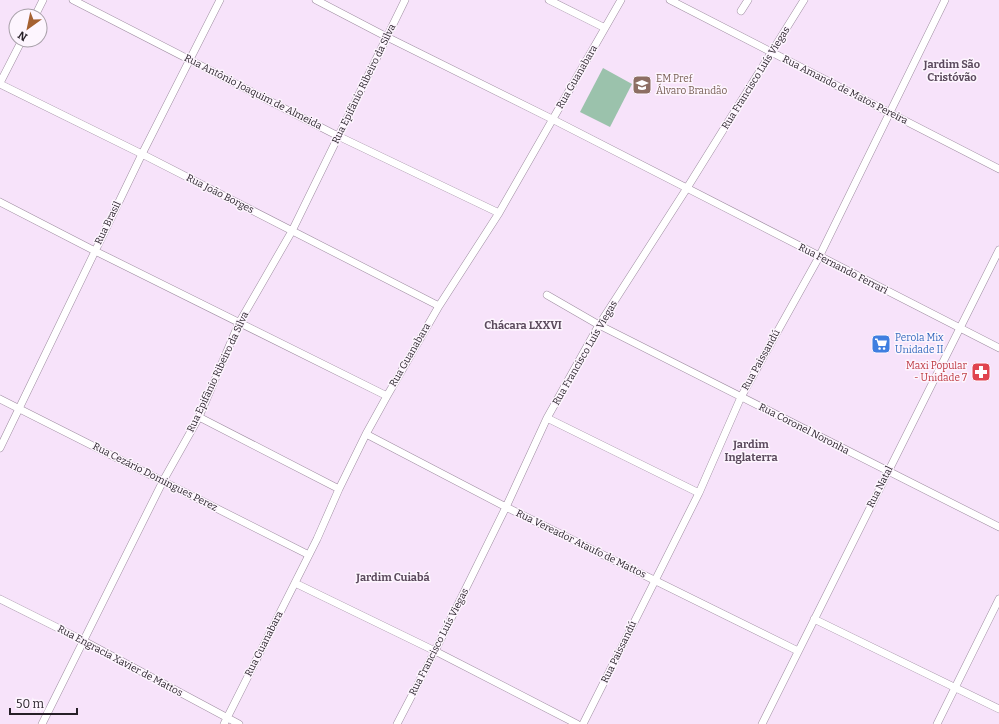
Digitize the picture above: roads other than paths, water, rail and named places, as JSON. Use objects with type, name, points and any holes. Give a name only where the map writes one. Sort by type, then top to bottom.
[{"type":"street","name":"Rua Antônio Joaquim de Almeida","points":[[73,0],[338,136],[499,213]]},
{"type":"street","name":"Rua Brasil","points":[[0,448],[142,154],[220,0]]},
{"type":"street","name":"Rua Fernando Ferrari","points":[[316,0],[999,348]]},
{"type":"street","name":"Rua Epifânio Ribeiro da Silva","points":[[42,724],[163,481],[199,417],[239,323],[292,231],[405,0]]},
{"type":"street","points":[[549,0],[605,28]]},
{"type":"street","name":"Rua Guanabara","points":[[226,721],[309,555],[366,434],[439,306],[499,213],[621,0]]},
{"type":"street","name":"Rua Amando de Matos Pereira","points":[[670,0],[999,170]]},
{"type":"street","points":[[741,11],[748,0]]},
{"type":"street","name":"Rua Francisco Luís Viegas","points":[[398,724],[506,507],[547,418],[598,325],[687,188],[804,0]]},
{"type":"street","name":"Rua Paissandú","points":[[583,724],[699,493],[741,397],[819,257],[945,0]]},
{"type":"street","points":[[0,83],[18,48]]},
{"type":"street","name":"Rua João Borges","points":[[0,83],[439,306]]},
{"type":"street","points":[[0,202],[95,251],[387,396]]},
{"type":"street","name":"Rua Natal","points":[[762,724],[999,250]]},
{"type":"street","name":"Rua Coronel Noronha","points":[[547,295],[598,325],[999,528]]},
{"type":"street","name":"Rua Cezário Domingues Perez","points":[[0,400],[309,555]]},
{"type":"street","points":[[199,417],[339,489]]},
{"type":"street","points":[[547,418],[699,493]]},
{"type":"street","name":"Rua Vereador Ataufo de Mattos","points":[[366,434],[506,507],[798,651]]},
{"type":"street","points":[[295,583],[435,651],[577,724]]},
{"type":"street","name":"Rua Engracia Xavier de Mattos","points":[[0,599],[84,641],[226,721],[239,724]]},
{"type":"street","points":[[937,724],[999,599]]},
{"type":"street","points":[[814,618],[999,709]]},
{"type":"place","name":"EM Pref Álvaro Brandão","points":[[642,85]]},
{"type":"place","name":"Perola Mix Unidade II","points":[[881,344]]},
{"type":"place","name":"Maxi Popular - Unidade 7","points":[[981,372]]},
{"type":"district","name":"Jardim São Cristóvão","points":[[952,70]]},
{"type":"district","name":"Chácara LXXVI","points":[[523,325]]},
{"type":"district","name":"Jardim Inglaterra","points":[[751,450]]},
{"type":"district","name":"Jardim Cuiabá","points":[[393,577]]}]
